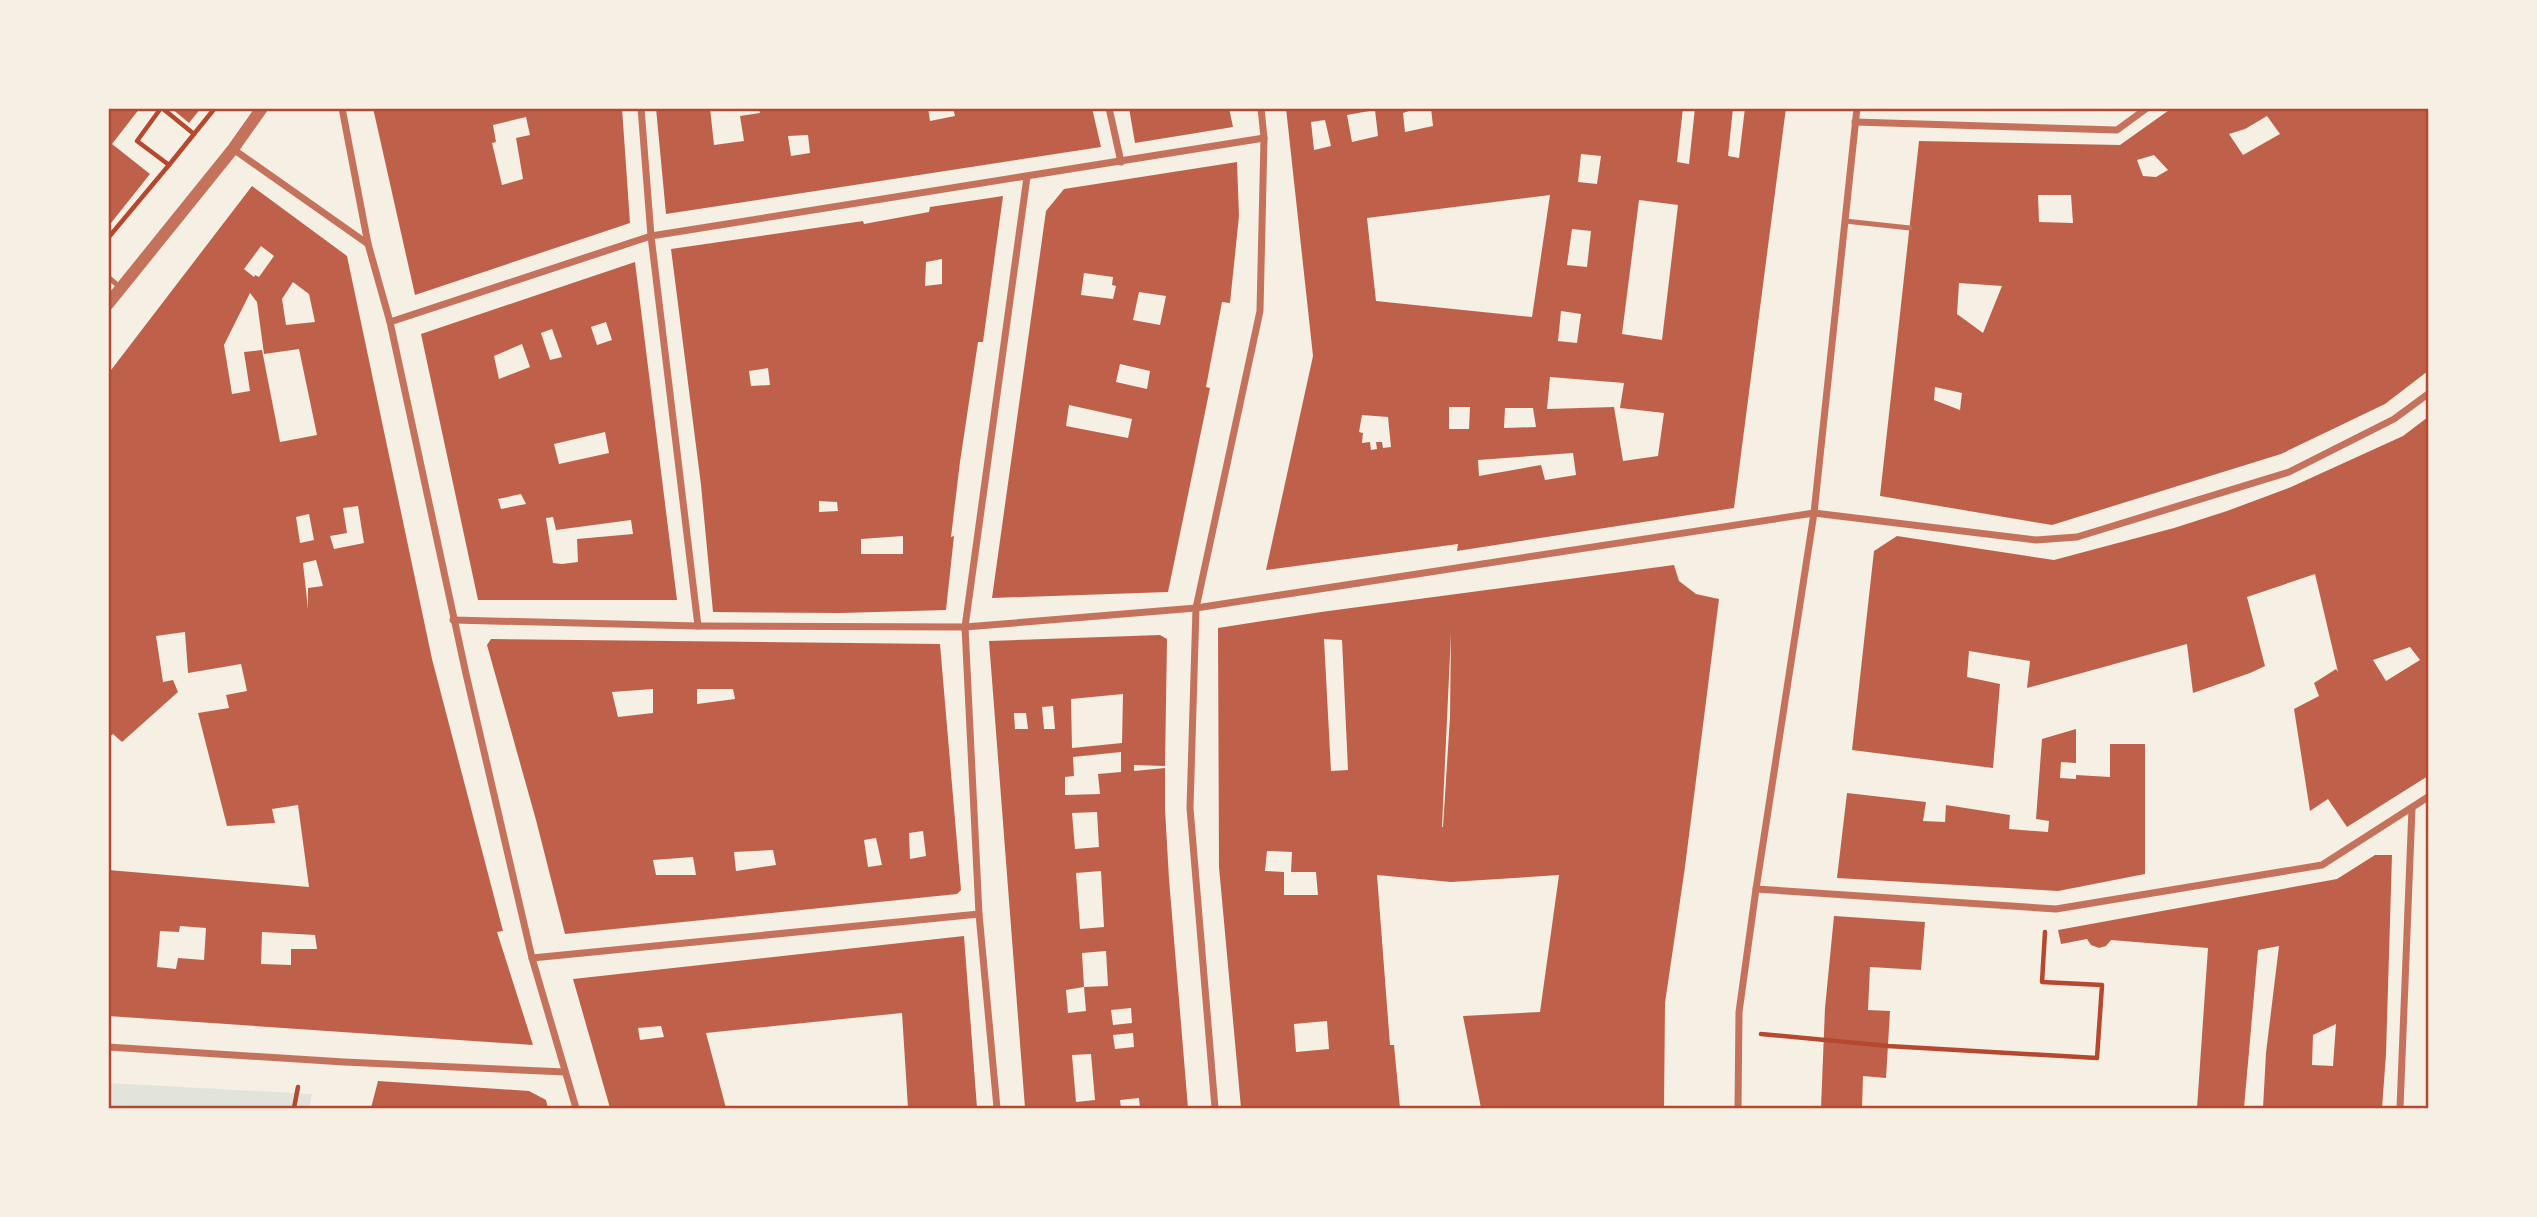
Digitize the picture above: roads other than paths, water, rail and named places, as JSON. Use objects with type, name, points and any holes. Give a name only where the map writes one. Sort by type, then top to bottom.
[{"type":"street","points":[[108,304],[233,149],[261,108]]},
{"type":"street","points":[[342,108],[368,244],[390,322],[453,620],[532,958],[576,1108]]},
{"type":"street","points":[[641,108],[651,236],[698,625]]},
{"type":"street","points":[[1109,108],[1121,162]]},
{"type":"street","points":[[1215,1108],[1190,808],[1196,608],[1260,311],[1264,138],[1261,108]]},
{"type":"street","points":[[1738,1108],[1739,1012],[1814,513],[1857,108]]},
{"type":"street","points":[[1856,122],[2117,130],[2147,108]]},
{"type":"street","points":[[390,322],[651,236],[1264,138]]},
{"type":"street","points":[[233,149],[368,244]]},
{"type":"street","points":[[997,1108],[979,914],[965,627],[1027,177]]},
{"type":"street","points":[[453,620],[965,627],[1196,608],[1814,513],[2036,540],[2077,537],[2289,472],[2394,419],[2428,394]]},
{"type":"street","points":[[1756,889],[2056,909],[2322,865],[2428,797]]},
{"type":"street","points":[[2400,1108],[2412,808]]},
{"type":"street","points":[[532,958],[979,914]]},
{"type":"street","points":[[108,1047],[565,1072]]},
{"type":"lane","points":[[1845,221],[1910,228]]},
{"type":"lane","points":[[108,277],[121,288]]}]
